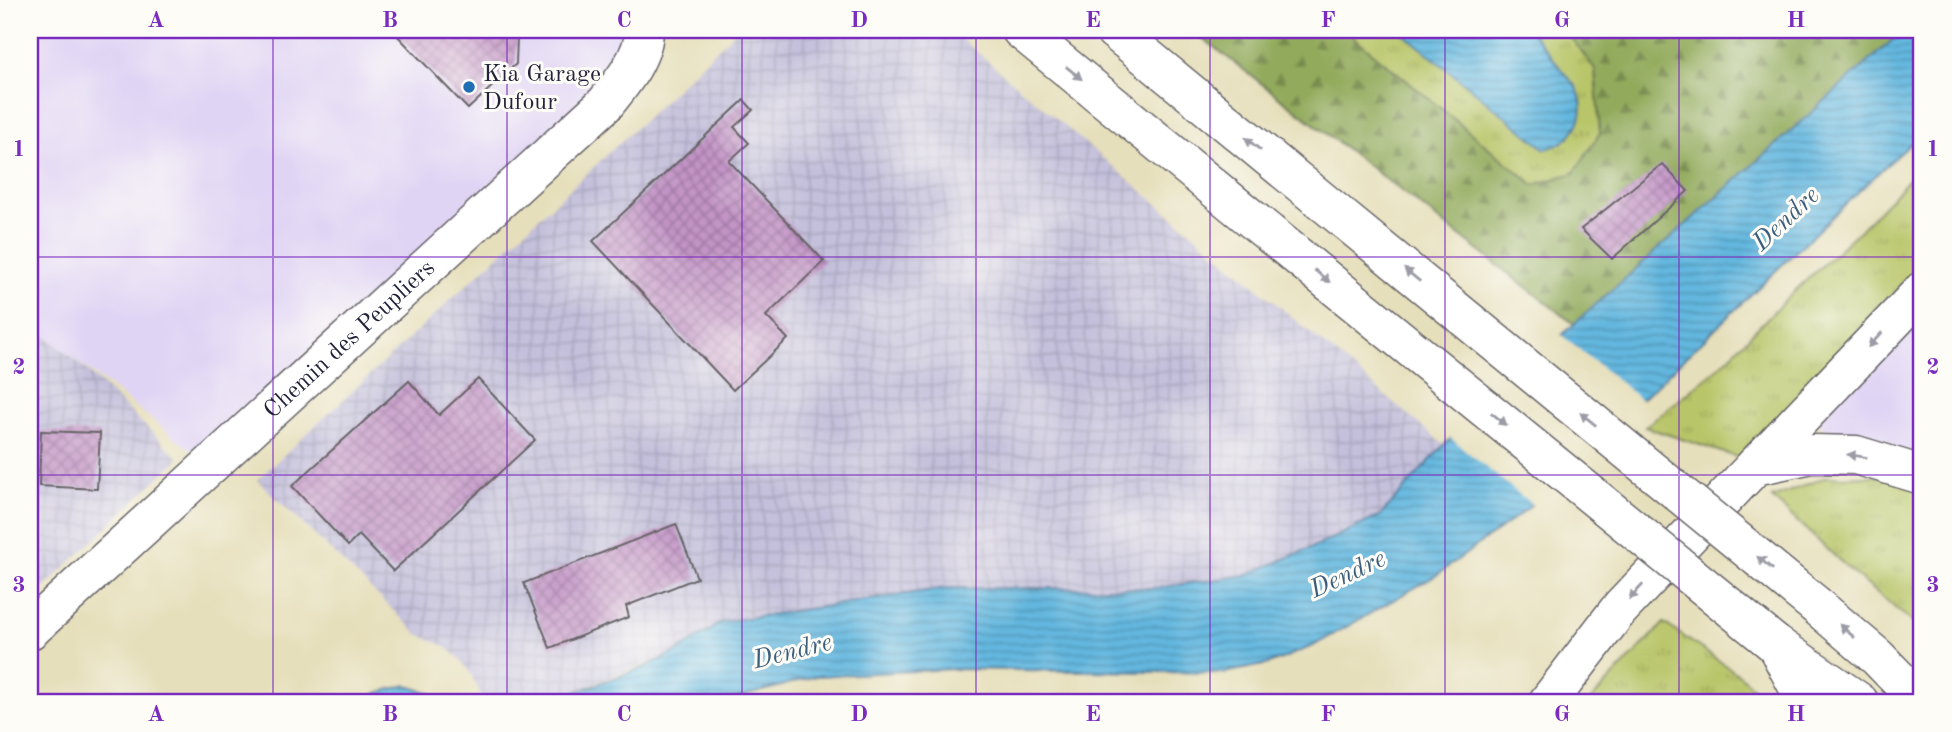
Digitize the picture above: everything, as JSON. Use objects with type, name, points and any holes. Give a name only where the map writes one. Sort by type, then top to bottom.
[{"type":"main road","name":"Chemin des Peupliers","points":[[30,630],[605,104],[624,80],[636,58],[644,30]]},
{"type":"main road","points":[[1021,30],[1775,644],[1859,702]]},
{"type":"main road","points":[[1114,30],[1817,606],[1877,657],[1921,702]]},
{"type":"main road","points":[[1548,702],[1617,612],[1922,291]]},
{"type":"main road","points":[[1755,466],[1812,454],[1856,455],[1922,475]]},
{"type":"main road","points":[[1775,644],[1806,702]]},
{"type":"main road","points":[[1877,657],[1922,682]]},
{"type":"shaded area","points":[[30,30],[644,30],[636,58],[210,465],[30,324]]},
{"type":"shaded area","points":[[737,30],[951,30],[1444,445],[1380,516],[1246,575],[1157,588],[946,588],[722,622],[679,651],[545,702],[484,702],[471,674],[458,657],[445,646],[418,634],[257,480],[642,122]]},
{"type":"shaded area","points":[[1922,291],[1922,475],[1845,448],[1808,412]]},
{"type":"shaded area","points":[[30,324],[80,364],[179,458],[30,601]]},
{"type":"green space","points":[[1192,30],[1345,30],[1534,185],[1574,173],[1600,133],[1595,69],[1565,30],[1904,30],[1574,324]]},
{"type":"green space","points":[[1345,30],[1565,30],[1595,69],[1600,133],[1574,173],[1534,185]]},
{"type":"green space","points":[[1922,166],[1922,290],[1752,462],[1645,427],[1718,368]]},
{"type":"green space","points":[[1876,476],[1922,486],[1922,630],[1853,573],[1772,498],[1826,477]]},
{"type":"green space","points":[[1664,623],[1741,676],[1768,702],[1589,702]]},
{"type":"water","points":[[1399,30],[1530,30],[1577,89],[1582,111],[1576,128],[1563,142],[1545,149]]},
{"type":"water","name":"Dendre","points":[[1904,30],[1922,30],[1922,134],[1527,509],[1437,575],[1313,646],[1269,664],[1224,673],[954,669],[816,676],[724,702],[547,702],[642,668],[679,651],[722,622],[946,588],[1157,588],[1246,575],[1380,516],[1444,445],[1574,324]]},
{"type":"water","points":[[406,685],[431,694],[441,702],[364,702],[377,693]]},
{"type":"pier","points":[[1559,333],[1644,402],[1535,507],[1448,436]]},
{"type":"building","name":"Kia Garage Dufour","points":[[392,30],[509,30],[517,37],[516,64],[468,109]]},
{"type":"building","points":[[744,100],[753,110],[734,127],[749,143],[729,161],[824,261],[766,316],[788,339],[733,390],[593,241]]},
{"type":"building","points":[[1662,164],[1688,191],[1612,259],[1581,229]]},
{"type":"building","points":[[1922,351],[1922,367],[1914,359]]},
{"type":"building","points":[[478,379],[535,440],[393,571],[359,535],[348,546],[292,486],[409,381],[439,415]]},
{"type":"building","points":[[41,431],[100,433],[97,489],[39,486]]},
{"type":"building","points":[[676,524],[697,578],[626,606],[629,617],[550,648],[524,583]]},
{"type":"place","name":"Kia Garage Dufour","points":[[469,87]]}]
